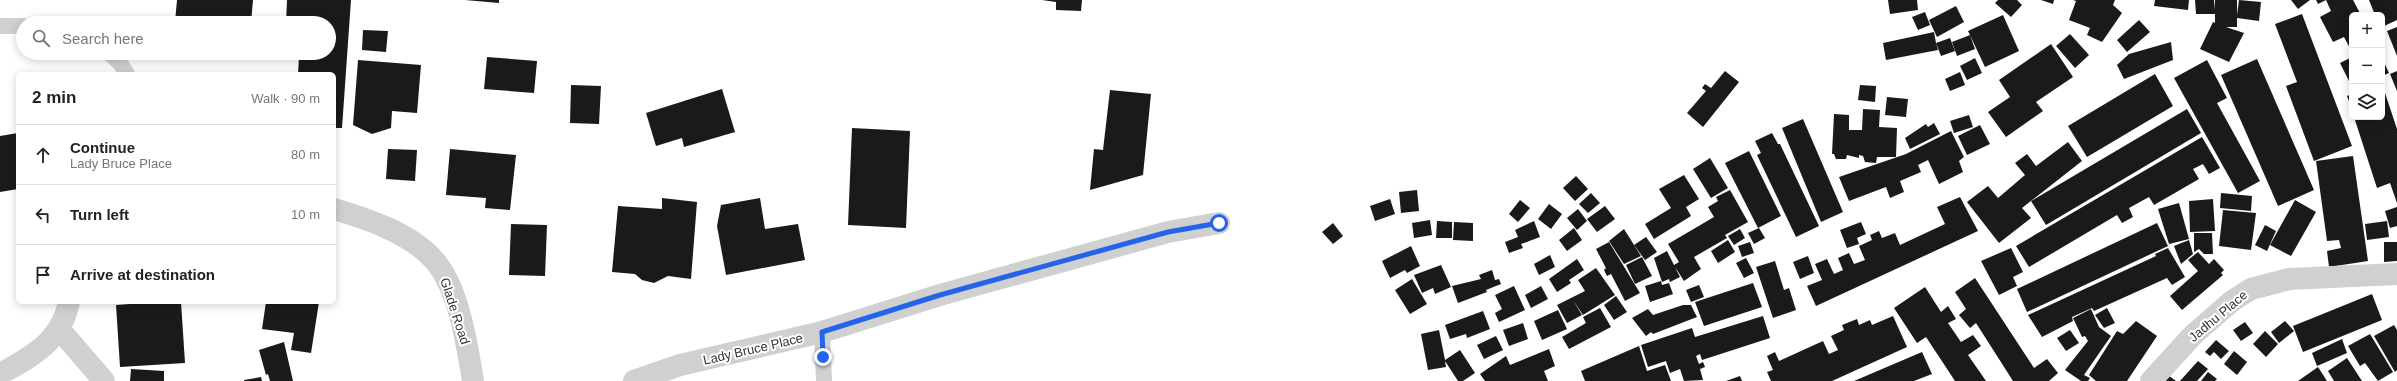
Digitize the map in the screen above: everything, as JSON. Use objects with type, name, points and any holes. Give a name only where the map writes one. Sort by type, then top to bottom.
[{"type":"street","name":"Glade Road","points":[[336,210],[361,217],[407,239],[435,261],[453,296],[466,337],[473,381]]},
{"type":"street","name":"Lady Bruce Place","points":[[634,381],[680,365],[822,332],[940,295],[1168,232],[1219,223]]},
{"type":"street","name":"Jadhu Place","points":[[2151,381],[2193,335],[2232,301],[2250,289],[2289,279],[2397,274]]},
{"type":"street","points":[[0,374],[41,349],[60,330],[69,304]]},
{"type":"street","points":[[60,330],[104,381]]},
{"type":"lane","points":[[0,26],[16,26]]},
{"type":"lane","points":[[118,60],[126,72]]},
{"type":"lane","points":[[822,332],[824,381]]},
{"type":"building","points":[[177,0],[253,0],[252,16],[176,16]]},
{"type":"building","points":[[287,0],[351,0],[342,128],[336,128],[336,72],[298,72],[299,60],[336,60],[336,16],[286,16]]},
{"type":"building","points":[[465,0],[499,0],[499,3]]},
{"type":"building","points":[[1042,0],[1082,0],[1081,11],[1056,10],[1056,2]]},
{"type":"building","points":[[1888,0],[1917,0],[1918,10],[1890,14]]},
{"type":"building","points":[[1998,0],[2017,0],[2022,5],[2011,17],[1995,3]]},
{"type":"building","points":[[2041,0],[2054,0],[2053,4]]},
{"type":"building","points":[[2073,0],[2115,0],[2113,5],[2122,13],[2102,42],[2087,35],[2090,28],[2069,20],[2076,1]]},
{"type":"building","points":[[2155,0],[2189,0],[2188,10],[2154,6]]},
{"type":"building","points":[[2195,0],[2214,0],[2215,10],[2215,0],[2237,0],[2237,15],[2239,0],[2261,2],[2259,21],[2237,18],[2237,27],[2226,27],[2244,33],[2229,62],[2200,49],[2213,22],[2215,23],[2215,14],[2196,14]]},
{"type":"building","points":[[2291,0],[2310,0],[2298,9]]},
{"type":"building","points":[[2316,0],[2326,0],[2318,4]]},
{"type":"building","points":[[2326,0],[2353,0],[2359,12],[2349,12],[2349,46],[2344,37],[2333,42],[2320,17],[2331,11]]},
{"type":"building","points":[[2369,0],[2397,0],[2397,20],[2385,26],[2385,12],[2374,12]]},
{"type":"building","points":[[1956,6],[1964,22],[1937,37],[1929,20]]},
{"type":"building","points":[[1925,12],[1930,25],[1918,30],[1912,17]]},
{"type":"building","points":[[2302,14],[2352,146],[2314,161],[2286,86],[2297,82],[2275,24]]},
{"type":"building","points":[[2003,15],[2019,51],[1985,67],[1968,31]]},
{"type":"building","points":[[2139,20],[2150,32],[2127,52],[2117,40]]},
{"type":"building","points":[[2397,27],[2397,56],[2387,31]]},
{"type":"building","points":[[363,30],[388,31],[386,52],[362,50]]},
{"type":"building","points":[[1934,32],[1938,50],[1886,60],[1883,43]]},
{"type":"building","points":[[2070,34],[2089,55],[2075,68],[2056,46]]},
{"type":"building","points":[[1970,35],[1975,49],[1957,56],[1952,42]]},
{"type":"building","points":[[1950,38],[1955,51],[1941,56],[1936,43]]},
{"type":"building","points":[[2171,42],[2173,60],[2124,79],[2117,65],[2129,54]]},
{"type":"building","points":[[2051,44],[2073,77],[2036,102],[2043,111],[2006,137],[1988,112],[2010,97],[1999,80]]},
{"type":"building","points":[[487,57],[537,61],[534,93],[484,89]]},
{"type":"building","points":[[1975,58],[1982,73],[1967,80],[1960,66]]},
{"type":"building","points":[[2349,58],[2349,81],[2340,63]]},
{"type":"building","points":[[2257,59],[2314,190],[2278,206],[2221,75]]},
{"type":"building","points":[[358,60],[421,65],[417,113],[392,111],[391,128],[372,134],[353,125]]},
{"type":"building","points":[[2207,60],[2227,98],[2217,103],[2260,181],[2238,193],[2174,78]]},
{"type":"building","points":[[2385,64],[2389,73],[2385,75]]},
{"type":"building","points":[[1725,71],[1739,82],[1703,127],[1687,113],[1706,91],[1702,88],[1705,84],[1711,88]]},
{"type":"building","points":[[2397,71],[2397,91],[2390,74]]},
{"type":"building","points":[[1960,72],[1965,85],[1950,91],[1945,79]]},
{"type":"building","points":[[2155,74],[2173,106],[2087,157],[2068,126]]},
{"type":"building","points":[[571,85],[601,86],[599,124],[570,123]]},
{"type":"building","points":[[1860,85],[1876,86],[1875,102],[1858,100]]},
{"type":"building","points":[[722,89],[735,132],[684,147],[682,138],[656,146],[646,113]]},
{"type":"building","points":[[1110,90],[1151,94],[1143,175],[1090,190],[1094,149],[1103,150]]},
{"type":"building","points":[[2385,93],[2397,129],[2397,203],[2390,183],[2377,188],[2355,120],[2385,120]]},
{"type":"building","points":[[1887,97],[1908,99],[1906,117],[1885,115]]},
{"type":"building","points":[[1863,109],[1880,110],[1879,127],[1897,128],[1896,157],[1877,157],[1876,163],[1865,162],[1863,156],[1859,155],[1859,158],[1847,155],[1846,159],[1836,159],[1834,154],[1832,154],[1834,114],[1849,115],[1849,130],[1862,130]]},
{"type":"building","points":[[2187,109],[2201,133],[2046,225],[2031,201]]},
{"type":"building","points":[[1969,115],[1973,127],[1954,133],[1950,121]]},
{"type":"building","points":[[1803,119],[1843,212],[1821,222],[1782,128]]},
{"type":"building","points":[[1934,123],[1940,134],[1910,149],[1905,138],[1926,124],[1928,127]]},
{"type":"building","points":[[1980,125],[1990,144],[1967,155],[1958,136]]},
{"type":"building","points":[[852,128],[910,131],[906,228],[848,225]]},
{"type":"building","points":[[1951,131],[1964,157],[1959,161],[1963,172],[1939,184],[1928,160],[1918,165],[1921,172],[1900,181],[1904,192],[1890,198],[1886,187],[1849,201],[1839,177],[1906,154]]},
{"type":"building","points":[[16,133],[16,189],[0,192],[0,136]]},
{"type":"building","points":[[1772,133],[1778,144],[1780,144],[1819,226],[1796,237],[1757,155],[1761,153],[1755,141]]},
{"type":"building","points":[[2202,137],[2220,168],[2209,174],[2203,164],[2193,169],[2199,179],[2154,205],[2149,197],[2129,208],[2133,217],[2122,223],[2117,215],[2029,267],[2016,246]]},
{"type":"building","points":[[2068,142],[2082,161],[2022,208],[2031,218],[1999,243],[1967,202],[1988,186],[1998,198],[2025,175],[2015,163],[2027,154],[2036,166]]},
{"type":"building","points":[[388,149],[417,150],[415,181],[386,179]]},
{"type":"building","points":[[450,149],[516,155],[510,210],[485,208],[486,198],[446,195]]},
{"type":"building","points":[[1749,151],[1781,216],[1758,228],[1725,163]]},
{"type":"building","points":[[2353,156],[2368,261],[2329,267],[2327,251],[2341,248],[2339,240],[2327,241],[2316,161]]},
{"type":"building","points":[[1710,158],[1728,188],[1711,198],[1693,169]]},
{"type":"building","points":[[1684,175],[1699,199],[1686,207],[1691,216],[1654,239],[1645,224],[1671,208],[1659,189]]},
{"type":"building","points":[[1576,176],[1588,189],[1575,201],[1563,188]]},
{"type":"building","points":[[1417,190],[1419,211],[1401,213],[1399,192]]},
{"type":"building","points":[[1730,190],[1748,222],[1725,235],[1727,238],[1694,257],[1701,269],[1684,281],[1675,267],[1680,277],[1670,282],[1669,279],[1662,282],[1654,258],[1667,251],[1674,265],[1679,262],[1668,244],[1714,217],[1708,207],[1718,201],[1716,197]]},
{"type":"building","points":[[1591,193],[1600,203],[1588,213],[1579,204]]},
{"type":"building","points":[[2221,193],[2252,196],[2251,211],[2220,208]]},
{"type":"building","points":[[1960,197],[1978,231],[1816,306],[1807,286],[1822,280],[1815,264],[1827,259],[1834,274],[1843,270],[1838,258],[1849,253],[1854,264],[1865,260],[1859,246],[1872,240],[1870,235],[1879,231],[1882,238],[1895,233],[1900,245],[1945,224],[1937,207]]},
{"type":"building","points":[[662,198],[697,202],[691,279],[668,276],[654,283],[642,280],[635,274],[612,272],[618,206],[662,209]]},
{"type":"building","points":[[760,198],[765,229],[798,224],[805,260],[726,275],[717,226],[721,205]]},
{"type":"building","points":[[1390,199],[1395,214],[1375,221],[1370,206]]},
{"type":"building","points":[[2213,199],[2215,231],[2190,232],[2189,201]]},
{"type":"building","points":[[1520,200],[1530,208],[1518,222],[1509,214]]},
{"type":"building","points":[[2295,200],[2316,212],[2291,256],[2270,245]]},
{"type":"building","points":[[2179,203],[2189,239],[2169,244],[2158,209]]},
{"type":"building","points":[[1549,204],[1562,214],[1551,229],[1538,219]]},
{"type":"building","points":[[1605,206],[1615,219],[1597,232],[1587,219]]},
{"type":"building","points":[[2397,207],[2397,226],[2390,228],[2385,211]]},
{"type":"building","points":[[1578,209],[1587,221],[1577,230],[1567,218]]},
{"type":"building","points":[[2223,210],[2256,213],[2251,250],[2219,246]]},
{"type":"building","points":[[1430,220],[1432,235],[1414,238],[1412,223]]},
{"type":"building","points":[[1437,221],[1452,222],[1452,238],[1436,238]]},
{"type":"building","points":[[1534,221],[1540,237],[1521,244],[1523,248],[1509,253],[1505,242],[1518,237],[1515,230]]},
{"type":"building","points":[[2387,221],[2389,237],[2367,240],[2365,224]]},
{"type":"building","points":[[1454,222],[1473,223],[1473,241],[1453,240]]},
{"type":"building","points":[[1861,222],[1866,234],[1857,238],[1859,244],[1847,248],[1840,230]]},
{"type":"building","points":[[1333,223],[1343,236],[1333,244],[1322,232]]},
{"type":"building","points":[[2157,223],[2168,246],[2027,312],[2017,289]]},
{"type":"building","points":[[511,224],[547,225],[545,276],[509,275]]},
{"type":"building","points":[[2265,225],[2276,231],[2267,251],[2255,245]]},
{"type":"building","points":[[1574,228],[1582,240],[1567,251],[1559,240]]},
{"type":"building","points":[[1759,228],[1765,238],[1754,244],[1748,233]]},
{"type":"building","points":[[1624,229],[1641,256],[1624,264],[1609,241]]},
{"type":"building","points":[[1740,229],[1745,238],[1734,245],[1728,236]]},
{"type":"building","points":[[2194,233],[2212,233],[2213,254],[2204,254],[2199,249],[2194,252]]},
{"type":"building","points":[[1646,237],[1657,252],[1645,260],[1634,245]]},
{"type":"building","points":[[1728,240],[1735,252],[1718,263],[1711,251]]},
{"type":"building","points":[[2189,240],[2193,254],[2181,264],[2174,246]]},
{"type":"building","points":[[1609,242],[1640,293],[1625,301],[1611,274],[1607,276],[1604,270],[1606,268],[1596,249]]},
{"type":"building","points":[[1750,242],[1754,253],[1742,257],[1738,246]]},
{"type":"building","points":[[2384,242],[2397,242],[2397,261],[2384,262]]},
{"type":"building","points":[[1411,246],[1420,266],[1407,273],[1405,270],[1390,278],[1382,261]]},
{"type":"building","points":[[2011,248],[2023,272],[2013,277],[2017,286],[1999,295],[1981,261]]},
{"type":"building","points":[[2168,248],[2185,277],[2172,285],[2167,278],[2094,311],[2092,308],[2072,317],[2073,321],[2042,337],[2028,315],[2156,256],[2155,254]]},
{"type":"building","points":[[2198,252],[2209,264],[2214,259],[2224,270],[2221,273],[2223,275],[2182,310],[2170,296],[2198,271],[2188,260]]},
{"type":"building","points":[[1550,255],[1555,267],[1539,275],[1534,264]]},
{"type":"building","points":[[1808,256],[1814,273],[1800,279],[1793,262]]},
{"type":"building","points":[[1642,257],[1652,276],[1635,284],[1626,265]]},
{"type":"building","points":[[1746,258],[1754,273],[1744,278],[1736,263]]},
{"type":"building","points":[[1577,259],[1584,270],[1569,280],[1571,283],[1557,292],[1549,279]]},
{"type":"building","points":[[1775,261],[1784,290],[1789,288],[1796,310],[1773,318],[1756,267]]},
{"type":"building","points":[[1441,265],[1451,287],[1435,294],[1433,288],[1422,293],[1414,275]]},
{"type":"building","points":[[1596,268],[1615,295],[1583,315],[1573,300],[1582,315],[1567,323],[1557,305],[1585,291],[1578,280]]},
{"type":"building","points":[[1492,270],[1495,280],[1499,279],[1501,284],[1486,290],[1487,292],[1458,303],[1452,286],[1481,279],[1479,275]]},
{"type":"building","points":[[1975,278],[2034,368],[2047,359],[2058,373],[2049,381],[2013,381],[1976,323],[1970,328],[1959,315],[1966,309],[1955,292]]},
{"type":"building","points":[[1412,279],[1427,304],[1410,314],[1395,290]]},
{"type":"building","points":[[1661,281],[1662,285],[1669,283],[1673,294],[1650,302],[1645,286]]},
{"type":"building","points":[[1753,283],[1762,307],[1704,326],[1695,302]]},
{"type":"building","points":[[1699,285],[1704,297],[1691,302],[1686,290]]},
{"type":"building","points":[[1514,286],[1525,310],[1499,322],[1495,313],[1502,309],[1495,295]]},
{"type":"building","points":[[1541,286],[1548,299],[1531,308],[1525,295]]},
{"type":"building","points":[[1925,287],[1941,312],[1948,306],[1956,319],[1948,323],[1961,342],[1973,335],[1981,346],[1968,355],[1986,381],[1955,381],[1926,337],[1917,343],[1894,308]]},
{"type":"building","points":[[2372,294],[2382,320],[2303,352],[2293,326]]},
{"type":"building","points":[[1616,296],[1627,312],[1614,320],[1604,305]]},
{"type":"building","points":[[181,304],[185,363],[120,367],[116,305]]},
{"type":"building","points":[[266,304],[319,304],[311,353],[291,350],[294,333],[262,329]]},
{"type":"building","points":[[1683,305],[1691,305],[1697,317],[1653,334],[1651,332],[1646,336],[1632,318],[1648,309],[1653,315]]},
{"type":"building","points":[[1600,308],[1611,327],[1569,349],[1562,337],[1586,323],[1583,317]]},
{"type":"building","points":[[2107,308],[2115,323],[2104,328],[2095,315]]},
{"type":"building","points":[[2091,309],[2099,327],[2111,336],[2084,375],[2090,378],[2088,381],[2081,381],[2065,370],[2088,341],[2085,336],[2082,337],[2073,318]]},
{"type":"building","points":[[1558,310],[1567,329],[1542,340],[1534,321]]},
{"type":"building","points":[[1483,311],[1490,329],[1467,338],[1466,334],[1450,339],[1445,325]]},
{"type":"building","points":[[1763,316],[1770,338],[1702,360],[1700,354],[1696,356],[1699,364],[1703,362],[1705,367],[1700,369],[1703,380],[1684,381],[1680,369],[1670,373],[1666,361],[1648,367],[1641,345],[1692,328],[1695,337]]},
{"type":"building","points":[[1893,316],[1907,347],[1832,381],[1771,381],[1767,372],[1773,370],[1767,356],[1775,352],[1779,361],[1823,341],[1829,354],[1838,350],[1831,336],[1844,330],[1842,325],[1857,319],[1859,325],[1870,320],[1872,325]]},
{"type":"building","points":[[2136,321],[2157,336],[2127,381],[2096,381],[2089,375],[2117,331],[2123,334]]},
{"type":"building","points":[[2285,321],[2294,331],[2279,343],[2271,332]]},
{"type":"building","points":[[2245,322],[2253,333],[2241,341],[2233,330]]},
{"type":"building","points":[[1523,323],[1528,339],[1509,346],[1503,330]]},
{"type":"building","points":[[2394,325],[2397,330],[2397,370],[2395,372],[2374,336]]},
{"type":"building","points":[[1439,330],[1445,360],[1460,350],[1475,373],[1463,381],[1458,381],[1445,361],[1446,367],[1428,370],[1421,334]]},
{"type":"building","points":[[2070,330],[2079,343],[2066,351],[2057,338]]},
{"type":"building","points":[[2265,331],[2278,344],[2266,357],[2253,344]]},
{"type":"building","points":[[2370,334],[2393,372],[2378,381],[2365,363],[2360,366],[2348,346]]},
{"type":"building","points":[[1496,336],[1503,350],[1484,359],[1477,345]]},
{"type":"building","points":[[2342,339],[2347,353],[2317,366],[2312,353]]},
{"type":"building","points":[[2216,340],[2229,351],[2221,359],[2214,352],[2210,356],[2205,352]]},
{"type":"building","points":[[284,342],[293,381],[270,381],[268,374],[266,375],[259,350]]},
{"type":"building","points":[[1639,346],[1647,371],[1665,365],[1671,381],[1585,381],[1581,371]]},
{"type":"building","points":[[1549,349],[1555,366],[1544,371],[1548,381],[1485,381],[1480,374],[1506,356],[1510,365]]},
{"type":"building","points":[[2234,351],[2247,362],[2237,375],[2224,364]]},
{"type":"building","points":[[1922,352],[1932,374],[1914,381],[1854,381]]},
{"type":"building","points":[[2347,358],[2362,381],[2334,381],[2328,371]]},
{"type":"building","points":[[2198,361],[2208,369],[2197,381],[2180,381]]},
{"type":"building","points":[[2318,367],[2327,381],[2298,381]]},
{"type":"building","points":[[131,369],[164,371],[164,381],[130,381]]},
{"type":"building","points":[[2208,372],[2217,379],[2215,381],[2201,381]]},
{"type":"building","points":[[2168,375],[2176,381],[2163,381]]},
{"type":"building","points":[[1740,376],[1742,381],[1726,381]]},
{"type":"building","points":[[261,377],[262,381],[244,381],[244,380]]},
{"type":"route","points":[[823,357],[822,332],[940,295],[1089,256],[1168,232],[1219,223]]}]
